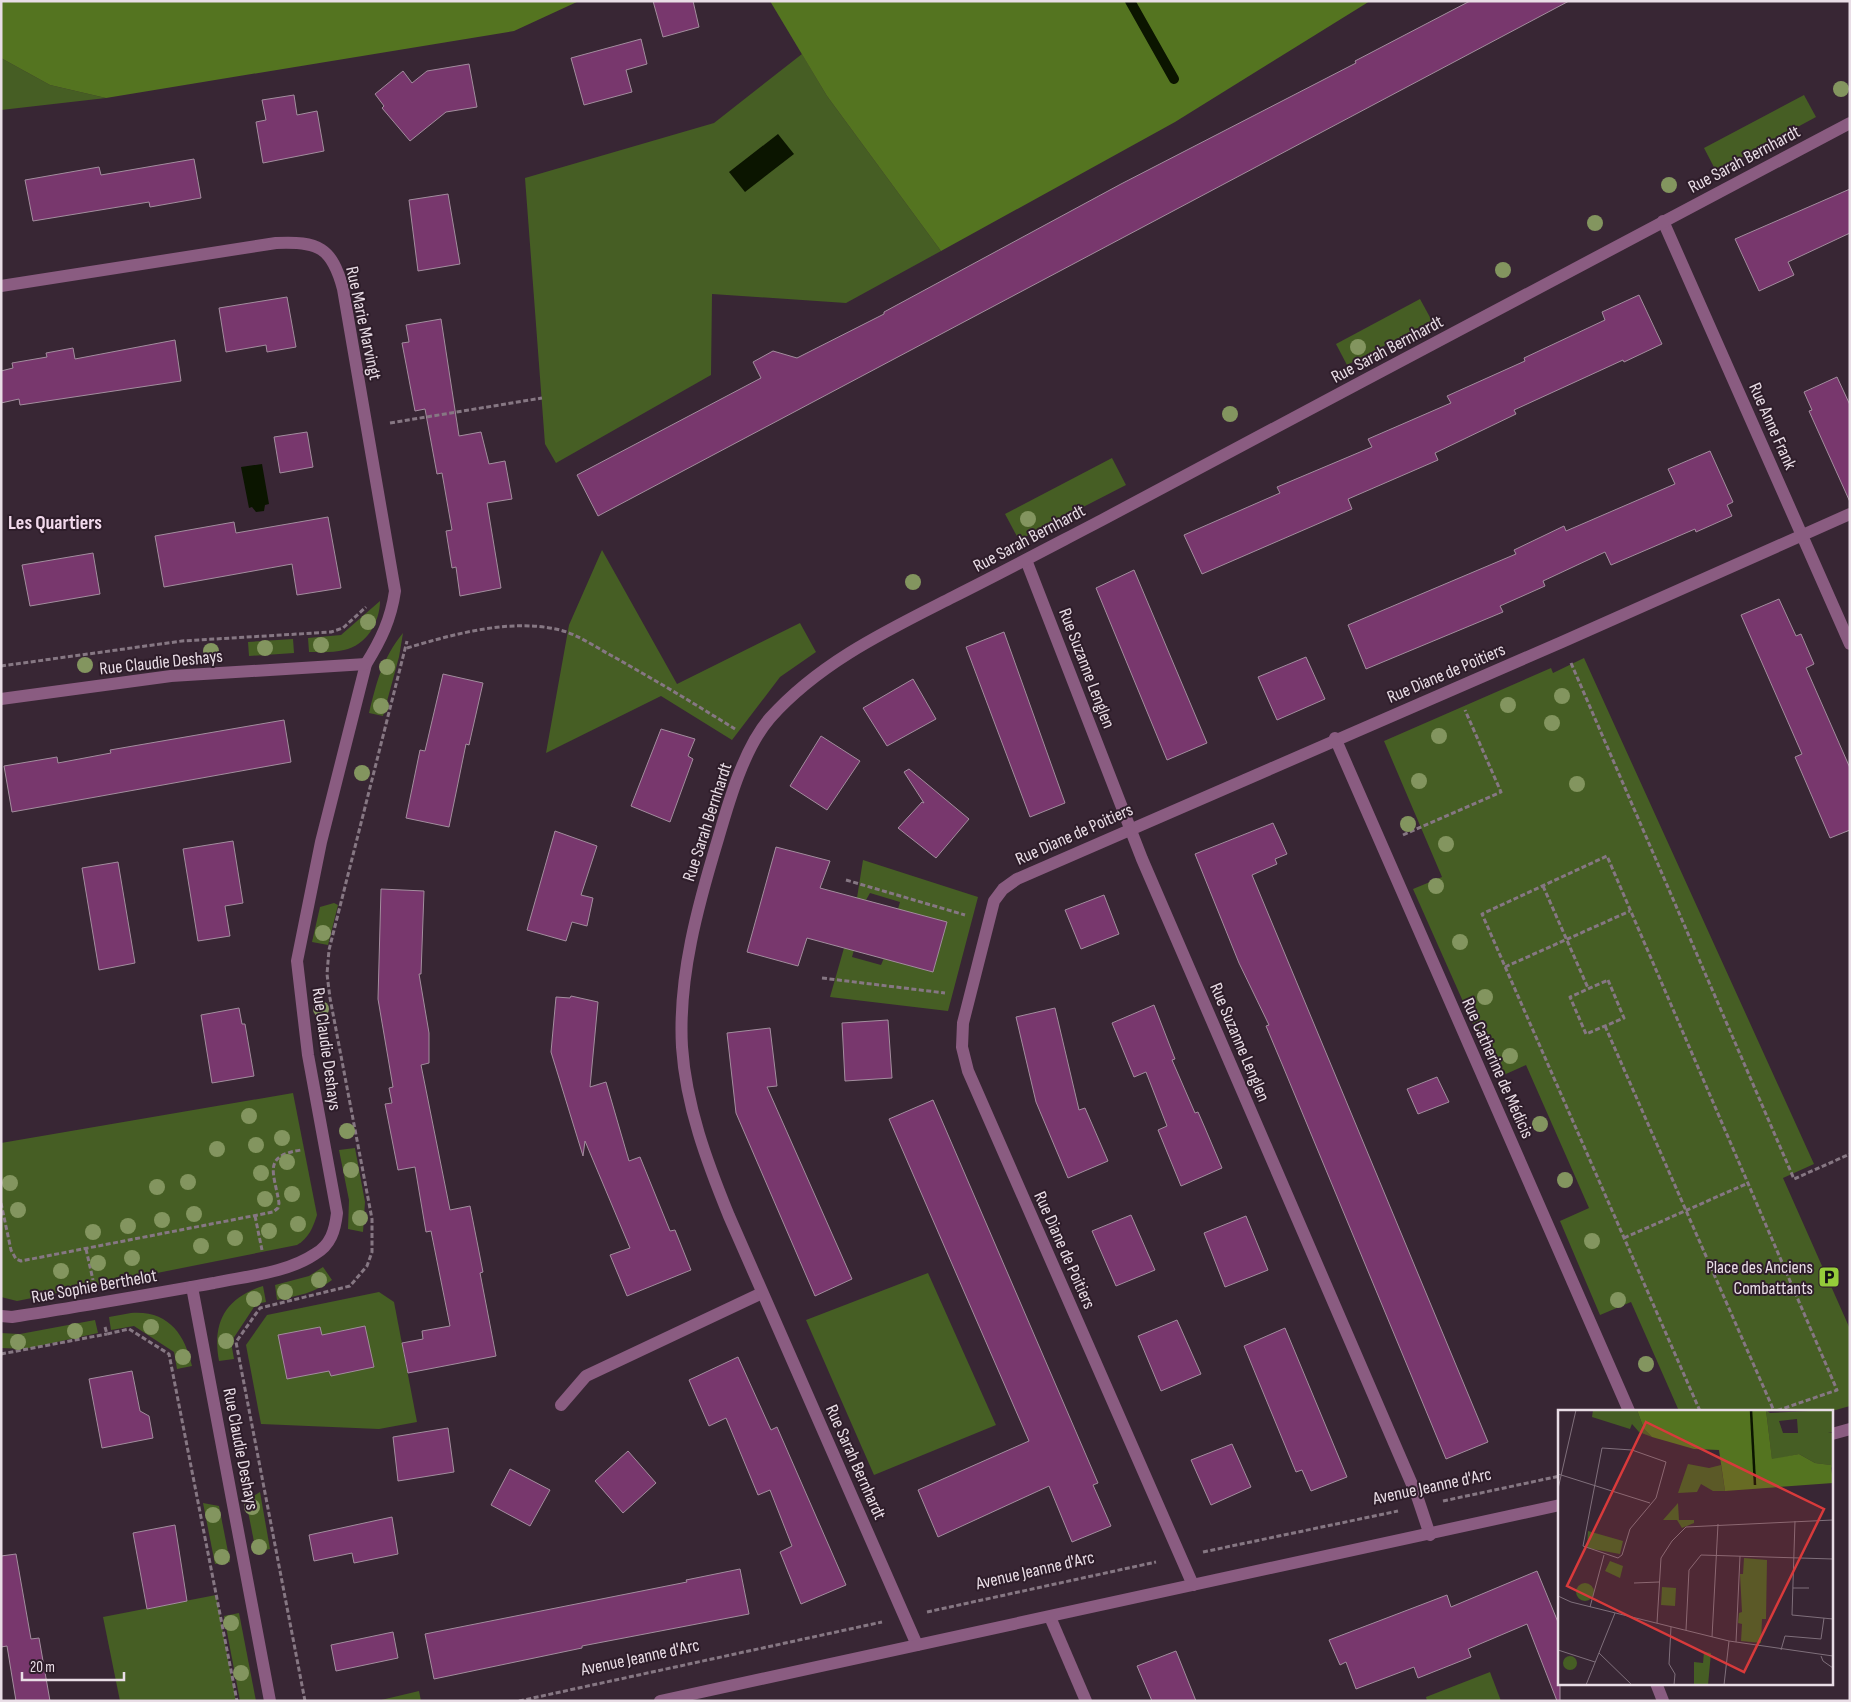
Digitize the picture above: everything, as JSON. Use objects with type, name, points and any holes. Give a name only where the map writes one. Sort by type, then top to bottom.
[{"type":"street","name":"Rue Sarah Bernhardt","points":[[917,1645],[762,1293],[706,1160],[687,1082],[682,1047],[683,1005],[686,977],[703,890],[729,800],[755,742],[768,720],[814,676],[879,635],[1026,560],[1850,122]]},
{"type":"street","name":"Rue Anne Frank","points":[[1663,221],[1850,644]]},
{"type":"street","name":"Rue Marie Marvingt","points":[[1,286],[276,243],[308,243],[320,247],[330,255],[338,269],[343,288],[395,591],[388,623],[381,641],[366,664]]},
{"type":"street","name":"Rue Diane de Poitiers","points":[[1193,1585],[968,1071],[962,1047],[963,1023],[968,996],[994,901],[1002,889],[1017,878],[1336,738],[1562,642],[1850,514]]},
{"type":"street","name":"Rue Suzanne Lenglen","points":[[1026,560],[1130,828],[1421,1506],[1430,1535]]},
{"type":"street","name":"Rue Claudie Deshays","points":[[1,699],[171,676],[366,664],[321,842],[297,961],[308,1055],[337,1213],[332,1235],[326,1246],[300,1263],[267,1272],[192,1287],[270,1701]]},
{"type":"street","name":"Rue Catherine de Médicis","points":[[1336,738],[1629,1410]]},
{"type":"street","name":"Rue Sophie Berthelot","points":[[1,1316],[12,1317],[99,1304],[192,1287]]},
{"type":"street","points":[[561,1405],[586,1376],[762,1293]]},
{"type":"street","points":[[1834,1433],[1850,1429]]},
{"type":"street","points":[[660,1701],[1558,1506]]},
{"type":"street","points":[[1050,1617],[1086,1701]]},
{"type":"street","points":[[1656,1684],[1663,1701]]},
{"type":"path","points":[[367,427],[542,398]]},
{"type":"path","points":[[1,666],[182,641],[331,632],[343,628],[377,596],[384,592],[395,591]]},
{"type":"path","points":[[408,638],[407,648],[441,638],[496,628],[534,626],[561,630],[579,637],[666,686],[755,742]]},
{"type":"path","points":[[1562,642],[1794,1179],[1850,1154]]},
{"type":"path","points":[[1382,844],[1501,792],[1455,688]]},
{"type":"path","points":[[1700,1410],[1482,914],[1606,856],[1837,1390],[1778,1410]]},
{"type":"path","points":[[846,880],[988,921]]},
{"type":"path","points":[[1543,886],[1588,988]]},
{"type":"path","points":[[1505,967],[1630,911]]},
{"type":"path","points":[[822,978],[968,996]]},
{"type":"path","points":[[1608,980],[1624,1018],[1586,1034],[1570,997],[1588,988],[1608,980]]},
{"type":"path","points":[[1605,1026],[1775,1410]]},
{"type":"path","points":[[1,1203],[11,1250],[16,1259],[21,1260],[273,1212],[278,1208],[280,1202],[273,1167],[275,1160],[286,1152],[325,1147],[357,1140]]},
{"type":"path","points":[[1624,1238],[1748,1183]]},
{"type":"path","points":[[86,1248],[106,1334]]},
{"type":"path","points":[[1,1354],[129,1330],[169,1354],[237,1701]]},
{"type":"path","name":"Avenue Jeanne d'Arc","points":[[519,1701],[1558,1476]]},
{"type":"green space","points":[[1,1],[579,1],[514,31],[106,98],[50,85],[1,58]]},
{"type":"green space","points":[[770,1],[1370,1],[1175,122],[941,251],[827,96]]},
{"type":"green space","points":[[802,54],[827,96],[941,251],[846,303],[712,294],[711,375],[556,463],[545,444],[525,178],[714,123]]},
{"type":"green space","points":[[1,58],[50,85],[106,98],[1,110]]},
{"type":"green space","points":[[1804,95],[1816,117],[1716,171],[1704,148]]},
{"type":"green space","points":[[1420,299],[1432,321],[1347,365],[1336,344]]},
{"type":"green space","points":[[1112,458],[1126,485],[1019,540],[1005,514]]},
{"type":"green space","points":[[602,550],[677,684],[800,623],[816,652],[780,677],[732,740],[661,696],[546,753],[569,625]]},
{"type":"green space","points":[[380,601],[374,625],[359,644],[340,651],[309,652],[308,638],[341,635]]},
{"type":"green space","points":[[403,633],[399,657],[383,716],[369,713],[385,661]]},
{"type":"green space","points":[[293,639],[294,653],[249,656],[248,642]]},
{"type":"green space","points":[[1584,658],[1814,1164],[1783,1178],[1850,1329],[1850,1406],[1834,1410],[1679,1410],[1631,1302],[1600,1315],[1560,1221],[1589,1208],[1526,1065],[1497,1078],[1413,889],[1442,877],[1384,741],[1551,668],[1553,673]]},
{"type":"green space","points":[[863,860],[978,897],[948,1011],[830,997],[844,948],[854,950],[852,957],[881,965],[884,958],[933,972],[947,922],[898,909],[900,902],[870,893],[866,900],[857,898]]},
{"type":"green space","points":[[334,903],[338,905],[328,945],[312,942],[320,907]]},
{"type":"green space","points":[[293,1093],[317,1215],[310,1232],[297,1245],[17,1301],[1,1297],[1,1143]]},
{"type":"green space","points":[[355,1148],[365,1202],[363,1232],[348,1229],[349,1200],[339,1150]]},
{"type":"green space","points":[[323,1267],[332,1280],[312,1291],[277,1300],[275,1285],[309,1276]]},
{"type":"green space","points":[[928,1273],[996,1425],[874,1475],[806,1320]]},
{"type":"green space","points":[[263,1286],[266,1302],[256,1304],[231,1342],[234,1359],[219,1361],[218,1335],[224,1314],[239,1297]]},
{"type":"green space","points":[[379,1292],[394,1302],[417,1422],[379,1429],[261,1424],[246,1345],[267,1315]]},
{"type":"green space","points":[[144,1313],[155,1316],[173,1326],[185,1344],[192,1366],[177,1369],[174,1352],[134,1326],[111,1330],[109,1317]]},
{"type":"green space","points":[[95,1320],[98,1333],[25,1349],[1,1348],[1,1333],[20,1334]]},
{"type":"green space","points":[[260,1492],[270,1549],[256,1552],[246,1501]]},
{"type":"green space","points":[[203,1503],[219,1506],[230,1562],[215,1564]]},
{"type":"green space","points":[[216,1595],[236,1701],[120,1701],[103,1617]]},
{"type":"green space","points":[[239,1613],[256,1701],[240,1701],[224,1616]]},
{"type":"green space","points":[[1490,1672],[1501,1701],[1427,1701],[1426,1697]]},
{"type":"green space","points":[[419,1691],[421,1701],[377,1701]]},
{"type":"shaded area","points":[[778,134],[794,154],[745,192],[729,172]]},
{"type":"shaded area","points":[[262,464],[269,504],[265,505],[264,511],[256,512],[252,507],[249,508],[241,467]]},
{"type":"building","points":[[653,1],[693,1],[699,27],[663,37]]},
{"type":"building","points":[[1470,1],[1569,1],[598,516],[577,475],[761,378],[753,362],[773,351],[797,358],[884,314],[884,312],[1121,184],[1356,63],[1355,61]]},
{"type":"building","points":[[641,39],[647,64],[626,70],[632,92],[584,105],[571,58]]},
{"type":"building","points":[[469,64],[477,107],[446,112],[410,141],[382,108],[384,106],[375,94],[403,71],[412,83],[427,71]]},
{"type":"building","points":[[294,95],[297,115],[317,111],[324,151],[263,163],[256,122],[266,120],[262,100]]},
{"type":"building","points":[[194,159],[201,198],[150,207],[149,202],[33,221],[25,180],[99,167],[101,175]]},
{"type":"building","points":[[1850,189],[1850,233],[1788,262],[1794,275],[1759,291],[1735,239]]},
{"type":"building","points":[[448,194],[460,264],[418,271],[409,200]]},
{"type":"building","points":[[1639,295],[1662,344],[1514,410],[1516,414],[1435,453],[1438,460],[1348,499],[1352,509],[1202,574],[1184,535],[1280,493],[1277,487],[1372,447],[1368,439],[1451,403],[1447,396],[1525,361],[1524,358],[1605,320],[1602,312]]},
{"type":"building","points":[[287,297],[296,347],[267,352],[266,345],[226,352],[219,308]]},
{"type":"building","points":[[441,319],[459,436],[481,432],[489,464],[505,461],[512,499],[487,503],[501,588],[460,596],[456,567],[452,568],[446,531],[452,530],[442,473],[437,474],[425,409],[415,411],[402,343],[409,342],[406,325]]},
{"type":"building","points":[[175,340],[181,381],[20,405],[19,399],[1,403],[1,371],[13,368],[12,363],[47,357],[46,353],[73,348],[75,359]]},
{"type":"building","points":[[1837,377],[1850,405],[1850,502],[1809,411],[1812,410],[1804,392]]},
{"type":"building","points":[[307,432],[313,467],[280,473],[274,437]]},
{"type":"building","points":[[1710,451],[1733,502],[1727,505],[1732,516],[1696,532],[1695,529],[1611,565],[1605,552],[1543,581],[1545,586],[1500,606],[1503,612],[1366,669],[1348,625],[1516,554],[1514,550],[1564,526],[1566,531],[1675,484],[1668,469]]},
{"type":"building","points":[[328,517],[341,588],[297,595],[292,564],[164,587],[155,536],[234,522],[236,533]]},
{"type":"building","points":[[93,553],[100,594],[30,606],[22,565]]},
{"type":"building","points":[[1134,570],[1207,743],[1167,760],[1096,588]]},
{"type":"building","points":[[1779,599],[1796,636],[1801,634],[1814,664],[1806,668],[1850,768],[1850,830],[1830,838],[1795,757],[1802,754],[1741,615]]},
{"type":"building","points":[[1004,632],[1065,803],[1030,817],[966,647]]},
{"type":"building","points":[[1306,657],[1325,699],[1277,720],[1258,677]]},
{"type":"building","points":[[443,674],[483,683],[469,745],[466,744],[449,827],[406,818],[420,750],[425,751]]},
{"type":"building","points":[[913,679],[936,719],[887,746],[863,708]]},
{"type":"building","points":[[284,720],[291,762],[12,812],[4,766],[57,757],[58,763],[111,753],[110,750]]},
{"type":"building","points":[[661,729],[695,739],[688,756],[693,759],[670,822],[631,806]]},
{"type":"building","points":[[821,736],[860,761],[827,810],[790,786]]},
{"type":"building","points":[[909,769],[969,819],[936,858],[898,828],[922,802],[924,803],[904,772]]},
{"type":"building","points":[[1273,823],[1287,854],[1275,859],[1277,864],[1252,875],[1488,1442],[1446,1459],[1266,1026],[1269,1025],[1239,963],[1195,854]]},
{"type":"building","points":[[555,831],[597,846],[581,895],[593,898],[587,926],[572,922],[566,941],[527,930]]},
{"type":"building","points":[[233,841],[243,903],[225,906],[230,936],[198,941],[183,849]]},
{"type":"building","points":[[776,847],[830,861],[820,888],[947,922],[933,972],[807,938],[798,966],[747,952]]},
{"type":"building","points":[[118,862],[135,963],[99,970],[82,868]]},
{"type":"building","points":[[381,889],[424,891],[421,974],[419,974],[429,1033],[429,1063],[421,1065],[450,1210],[470,1206],[483,1272],[480,1273],[496,1356],[408,1373],[402,1343],[423,1339],[422,1331],[450,1326],[431,1231],[426,1232],[415,1167],[398,1170],[385,1104],[392,1103],[389,1088],[393,1087],[378,999]]},
{"type":"building","points":[[1104,895],[1119,934],[1081,949],[1065,910]]},
{"type":"building","points":[[571,996],[598,1002],[590,1087],[606,1082],[629,1161],[640,1157],[670,1231],[675,1230],[691,1270],[627,1296],[610,1255],[630,1248],[585,1141],[583,1156],[551,1052],[556,997],[570,998]]},
{"type":"building","points":[[1154,1005],[1175,1059],[1172,1060],[1195,1113],[1198,1112],[1222,1168],[1181,1186],[1158,1130],[1167,1126],[1146,1072],[1134,1077],[1112,1023]]},
{"type":"building","points":[[239,1008],[242,1024],[245,1024],[254,1076],[212,1083],[201,1015]]},
{"type":"building","points":[[1055,1008],[1079,1110],[1085,1108],[1108,1161],[1068,1178],[1036,1102],[1016,1017]]},
{"type":"building","points":[[888,1020],[892,1078],[845,1081],[842,1023]]},
{"type":"building","points":[[770,1028],[777,1086],[767,1087],[852,1279],[815,1296],[736,1113],[727,1033]]},
{"type":"building","points":[[1437,1077],[1449,1102],[1418,1114],[1407,1089]]},
{"type":"building","points":[[933,1100],[1098,1483],[1093,1485],[1111,1526],[1072,1542],[1049,1486],[938,1537],[918,1490],[1029,1441],[889,1119]]},
{"type":"building","points":[[1131,1215],[1155,1270],[1116,1286],[1092,1231]]},
{"type":"building","points":[[1246,1216],[1268,1270],[1225,1287],[1204,1233]]},
{"type":"building","points":[[1177,1320],[1201,1374],[1161,1391],[1138,1336]]},
{"type":"building","points":[[365,1326],[374,1367],[331,1376],[329,1371],[287,1379],[278,1335],[320,1327],[322,1335]]},
{"type":"building","points":[[1285,1328],[1347,1477],[1311,1491],[1302,1470],[1296,1472],[1244,1346]]},
{"type":"building","points":[[738,1357],[771,1430],[777,1427],[846,1585],[801,1604],[780,1552],[792,1546],[770,1490],[758,1495],[726,1418],[709,1426],[689,1380]]},
{"type":"building","points":[[132,1371],[140,1411],[149,1416],[153,1438],[102,1448],[89,1379]]},
{"type":"building","points":[[448,1428],[454,1472],[398,1481],[393,1437]]},
{"type":"building","points":[[1232,1444],[1251,1487],[1211,1505],[1191,1460]]},
{"type":"building","points":[[628,1451],[656,1483],[623,1513],[595,1481]]},
{"type":"building","points":[[510,1469],[550,1490],[530,1526],[491,1505]]},
{"type":"building","points":[[392,1517],[398,1554],[354,1563],[352,1553],[314,1561],[309,1535]]},
{"type":"building","points":[[175,1525],[187,1601],[147,1609],[133,1533]]},
{"type":"building","points":[[16,1554],[31,1639],[39,1638],[50,1701],[16,1701],[7,1646],[1,1647],[1,1556]]},
{"type":"building","points":[[740,1569],[749,1614],[582,1646],[582,1648],[434,1679],[425,1634],[687,1582],[686,1580]]},
{"type":"building","points":[[1537,1571],[1558,1622],[1558,1684],[1560,1684],[1560,1701],[1557,1701],[1527,1624],[1468,1649],[1471,1657],[1418,1678],[1414,1667],[1356,1689],[1346,1662],[1340,1665],[1329,1640],[1447,1595],[1451,1607]]},
{"type":"building","points":[[393,1632],[398,1658],[336,1671],[331,1645]]},
{"type":"building","points":[[1176,1651],[1196,1701],[1152,1701],[1137,1666]]},
{"type":"waterway","points":[[1130,1],[1174,79]]},
{"type":"place","name":"Place des Anciens Combattants","points":[[1829,1277]]},
{"type":"district","name":"Les Quartiers","points":[[55,522]]}]
